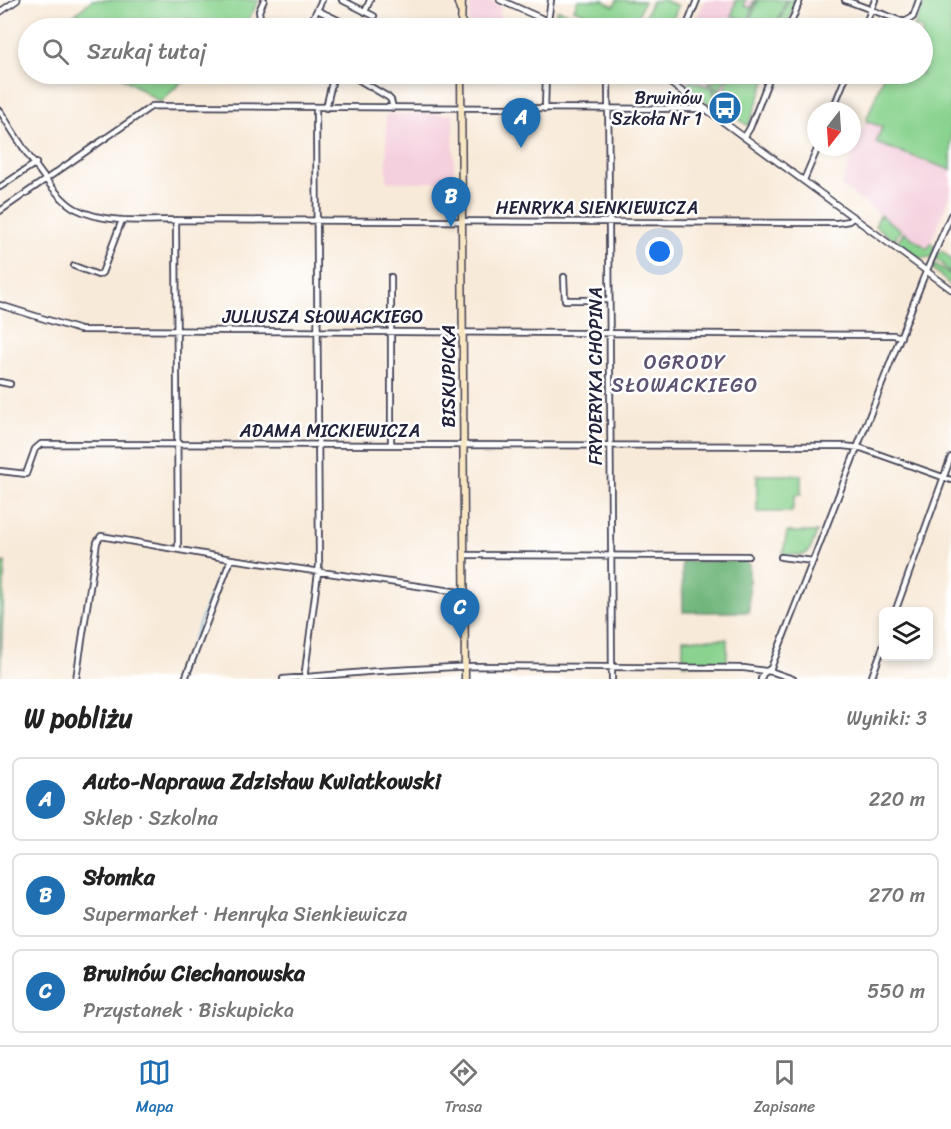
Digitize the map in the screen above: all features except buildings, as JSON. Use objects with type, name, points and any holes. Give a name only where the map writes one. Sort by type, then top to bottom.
[{"type":"main road","points":[[458,0],[460,18]]},
{"type":"main road","points":[[460,10],[462,0]]},
{"type":"main road","name":"BISKUPICKA","points":[[462,84],[465,679]]},
{"type":"street","points":[[0,12],[17,0]]},
{"type":"street","points":[[260,18],[259,11],[264,0]]},
{"type":"street","points":[[313,18],[322,0]]},
{"type":"street","points":[[344,0],[374,16]]},
{"type":"street","points":[[364,12],[370,0]]},
{"type":"street","points":[[500,0],[541,18]]},
{"type":"street","points":[[548,18],[551,0]]},
{"type":"street","points":[[690,18],[697,0]]},
{"type":"street","points":[[793,18],[800,0]]},
{"type":"street","points":[[845,0],[891,18]]},
{"type":"street","points":[[868,18],[875,0]]},
{"type":"street","points":[[911,18],[919,0]]},
{"type":"street","points":[[317,10],[334,18]]},
{"type":"street","points":[[326,108],[332,84]]},
{"type":"street","points":[[366,84],[392,100],[393,108]]},
{"type":"street","points":[[545,109],[546,84]]},
{"type":"street","name":"FRYDERYKA CHOPINA","points":[[608,84],[612,679]]},
{"type":"street","points":[[677,84],[707,109],[951,289]]},
{"type":"street","points":[[745,136],[767,84]]},
{"type":"street","points":[[836,102],[843,84]]},
{"type":"street","points":[[0,211],[152,106],[707,109]]},
{"type":"street","points":[[304,678],[318,572],[316,108]]},
{"type":"street","name":"HENRYKA SIENKIEWICZA","points":[[0,111],[46,179],[61,197],[76,209],[122,220],[837,223],[850,221],[854,217]]},
{"type":"street","points":[[804,180],[814,156]]},
{"type":"street","points":[[0,187],[36,163]]},
{"type":"street","points":[[761,679],[762,675],[771,668],[951,215]]},
{"type":"street","points":[[74,266],[98,274],[102,273],[122,220]]},
{"type":"street","points":[[176,220],[178,549]]},
{"type":"street","points":[[391,277],[391,444]]},
{"type":"street","points":[[564,277],[565,300],[609,300]]},
{"type":"street","name":"JULIUSZA SŁOWACKIEGO","points":[[0,305],[80,330],[463,331],[894,335],[901,337]]},
{"type":"street","points":[[0,382],[10,384]]},
{"type":"street","name":"ADAMA MICKIEWICZA","points":[[0,471],[26,474],[36,447],[42,444],[857,447],[951,480]]},
{"type":"street","points":[[897,607],[951,457]]},
{"type":"street","points":[[76,679],[97,542],[99,537],[104,535],[231,559],[466,593]]},
{"type":"street","points":[[465,555],[748,556]]},
{"type":"street","points":[[781,557],[813,561]]},
{"type":"street","points":[[185,679],[231,559]]},
{"type":"street","points":[[871,679],[879,657]]},
{"type":"street","points":[[283,679],[465,667],[744,668],[767,671],[793,679]]},
{"type":"street","points":[[378,671],[379,679]]},
{"type":"shaded area","points":[[470,0],[487,0],[500,6],[500,18],[469,18]]},
{"type":"shaded area","points":[[704,0],[796,0],[790,18],[697,18]]},
{"type":"shaded area","points":[[683,84],[764,84],[748,126],[727,110],[725,105],[723,107],[717,102],[709,104]]},
{"type":"shaded area","points":[[386,114],[453,114],[454,182],[387,182]]},
{"type":"shaded area","points":[[866,121],[882,127],[877,143],[951,170],[951,193],[928,250],[875,211],[876,209],[841,186],[853,156],[861,156],[861,134]]},
{"type":"green space","points":[[92,0],[259,0],[249,18],[71,18]]},
{"type":"green space","points":[[578,0],[605,0],[614,6],[617,0],[644,1],[637,18],[595,18],[574,9]]},
{"type":"green space","points":[[664,0],[678,6],[673,18],[644,18],[652,1]]},
{"type":"green space","points":[[736,0],[746,0],[744,6],[751,8],[756,0],[749,18],[732,16]]},
{"type":"green space","points":[[758,0],[786,0],[779,18],[751,18]]},
{"type":"green space","points":[[788,0],[796,0],[790,18],[781,18]]},
{"type":"green space","points":[[925,0],[951,0],[951,170],[876,143],[882,127],[866,121],[880,84],[933,84],[933,18],[918,18]]},
{"type":"green space","points":[[557,10],[560,10],[579,18],[554,18]]},
{"type":"green space","points":[[132,84],[179,84],[160,102]]},
{"type":"green space","points":[[702,84],[712,88],[716,103],[709,104],[686,86]]},
{"type":"green space","points":[[708,84],[723,84],[720,89]]},
{"type":"green space","points":[[727,84],[764,84],[748,126],[727,110],[728,107],[725,105],[723,107],[717,102],[714,88],[723,92]]},
{"type":"green space","points":[[880,215],[901,230],[894,240],[875,226]]},
{"type":"green space","points":[[904,232],[928,249],[931,243],[935,246],[932,257],[920,258],[897,242]]},
{"type":"green space","points":[[942,251],[951,259],[951,273],[935,259]]},
{"type":"green space","points":[[934,263],[951,275],[951,286],[933,269]]},
{"type":"green space","points":[[757,475],[801,475],[801,495],[795,495],[792,512],[757,512]]},
{"type":"green space","points":[[787,532],[817,532],[809,551],[798,555],[783,554]]},
{"type":"green space","points":[[682,561],[745,561],[749,565],[749,612],[683,612]]},
{"type":"green space","points":[[5,562],[0,679],[0,564]]},
{"type":"green space","points":[[683,639],[727,639],[727,664],[683,664]]},
{"type":"waterway","points":[[178,679],[223,562]]},
{"type":"place","name":"Brwinów Szkoła Nr 1","points":[[725,108]]},
{"type":"place","name":"Auto-Naprawa Zdzisław Kwiatkowski","points":[[521,148]]},
{"type":"place","name":"Słomka","points":[[451,227]]},
{"type":"place","name":"Brwinów Ciechanowska","points":[[460,638]]},
{"type":"district","name":"OGRODY SŁOWACKIEGO","points":[[685,374]]}]
